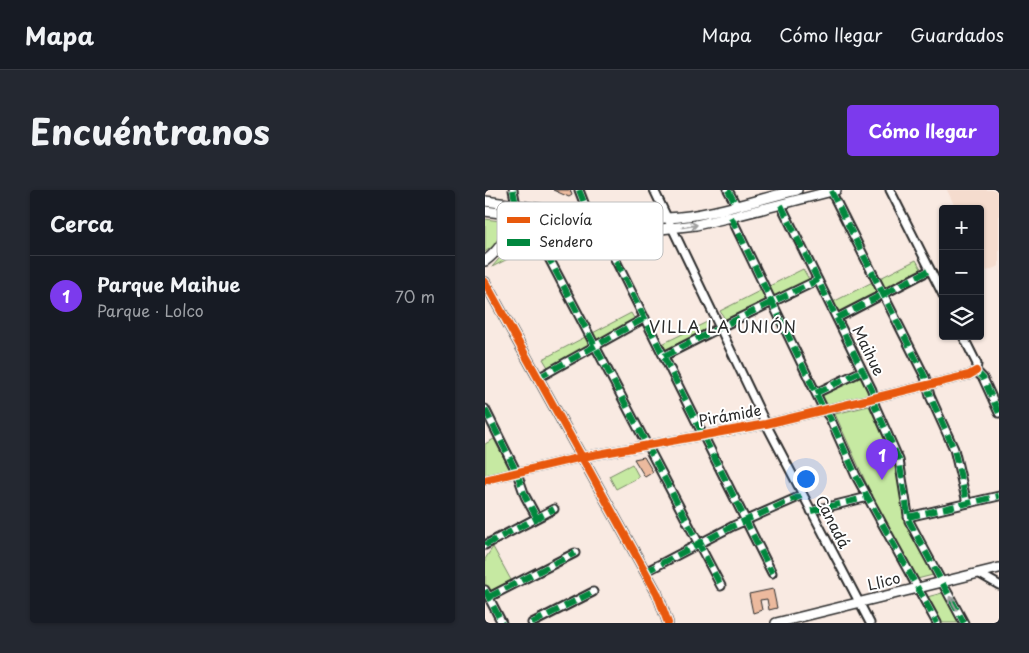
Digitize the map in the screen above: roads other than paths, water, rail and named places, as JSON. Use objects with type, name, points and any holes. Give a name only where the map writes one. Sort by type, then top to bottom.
[{"type":"street","points":[[579,190],[584,202]]},
{"type":"street","name":"Canadá","points":[[654,190],[660,202]]},
{"type":"street","points":[[728,190],[736,205]]},
{"type":"street","points":[[889,190],[939,287]]},
{"type":"street","points":[[663,218],[801,193],[834,191],[925,377],[930,396],[954,449],[967,503]]},
{"type":"street","points":[[663,228],[673,228],[731,217],[781,205],[801,193]]},
{"type":"street","name":"Maihue","points":[[781,205],[872,390],[875,406],[899,460],[907,517],[964,623]]},
{"type":"street","name":"Canadá","points":[[663,208],[766,424],[870,623]]},
{"type":"street","points":[[731,217],[824,410],[830,418],[856,476],[937,623]]},
{"type":"street","points":[[485,261],[497,250]]},
{"type":"street","points":[[550,260],[721,586]]},
{"type":"street","points":[[616,260],[772,573]]},
{"type":"street","points":[[837,318],[930,270]]},
{"type":"street","points":[[664,356],[818,280]]},
{"type":"street","points":[[485,282],[660,599],[668,623]]},
{"type":"street","points":[[538,378],[645,318]]},
{"type":"street","points":[[965,340],[977,364],[976,371],[983,378],[999,413]]},
{"type":"street","points":[[816,393],[862,370]]},
{"type":"street","name":"Pirámide","points":[[485,480],[582,457],[766,424],[972,375],[976,371]]},
{"type":"street","points":[[485,409],[537,518]]},
{"type":"street","points":[[645,572],[745,521],[803,495]]},
{"type":"street","points":[[907,517],[999,496]]},
{"type":"street","points":[[811,511],[868,497]]},
{"type":"street","points":[[485,545],[554,509]]},
{"type":"street","points":[[502,623],[487,594],[575,553]]},
{"type":"street","name":"Llico","points":[[776,623],[999,568]]},
{"type":"street","points":[[978,573],[999,585]]},
{"type":"street","points":[[532,623],[593,592]]},
{"type":"place","name":"Parque Maihue","points":[[882,480]]},
{"type":"district","name":"VILLA LA UNIÓN","points":[[723,327]]}]
